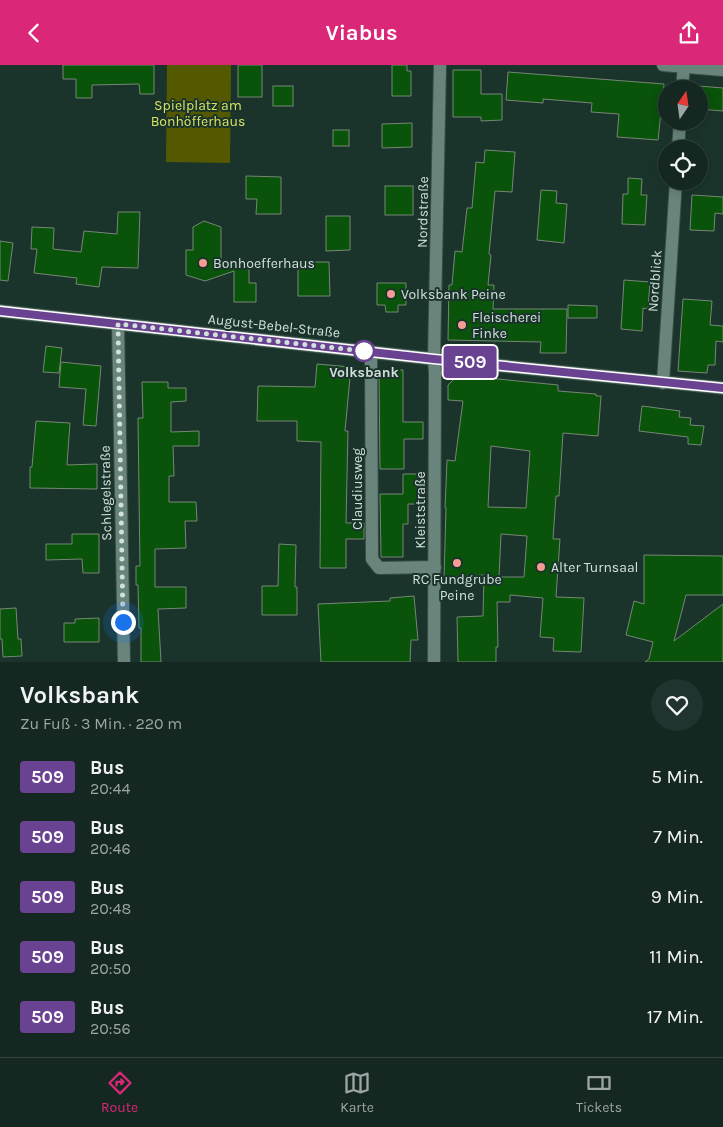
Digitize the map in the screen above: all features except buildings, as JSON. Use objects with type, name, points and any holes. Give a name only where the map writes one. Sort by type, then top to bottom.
[{"type":"street","name":"Nordstraße","points":[[434,359],[440,65]]},
{"type":"street","points":[[663,65],[723,70]]},
{"type":"street","points":[[683,80],[684,66]]},
{"type":"street","name":"Nordblick","points":[[663,383],[675,190]]},
{"type":"street","name":"August-Bebel-Straße","points":[[0,311],[434,359],[723,388]]},
{"type":"street","name":"Schlegelstraße","points":[[118,324],[124,662]]},
{"type":"street","name":"Claudiusweg","points":[[371,351],[372,559],[378,568],[435,567]]},
{"type":"street","name":"Kleiststraße","points":[[434,359],[434,662]]},
{"type":"green space","name":"Spielplatz am Bonhöfferhaus","points":[[167,65],[231,65],[230,163],[166,162]]},
{"type":"bus line","name":"509","points":[[0,311],[434,359],[723,388]]},
{"type":"place","name":"Bonhoefferhaus","points":[[203,263]]},
{"type":"place","name":"Volksbank Peine","points":[[391,294]]},
{"type":"place","name":"Fleischerei Finke","points":[[462,325]]},
{"type":"place","name":"Volksbank","points":[[364,351]]},
{"type":"place","name":"RC Fundgrube Peine","points":[[457,563]]},
{"type":"place","name":"Alter Turnsaal","points":[[541,567]]},
{"type":"route","points":[[123,622],[118,324],[364,351]]}]
